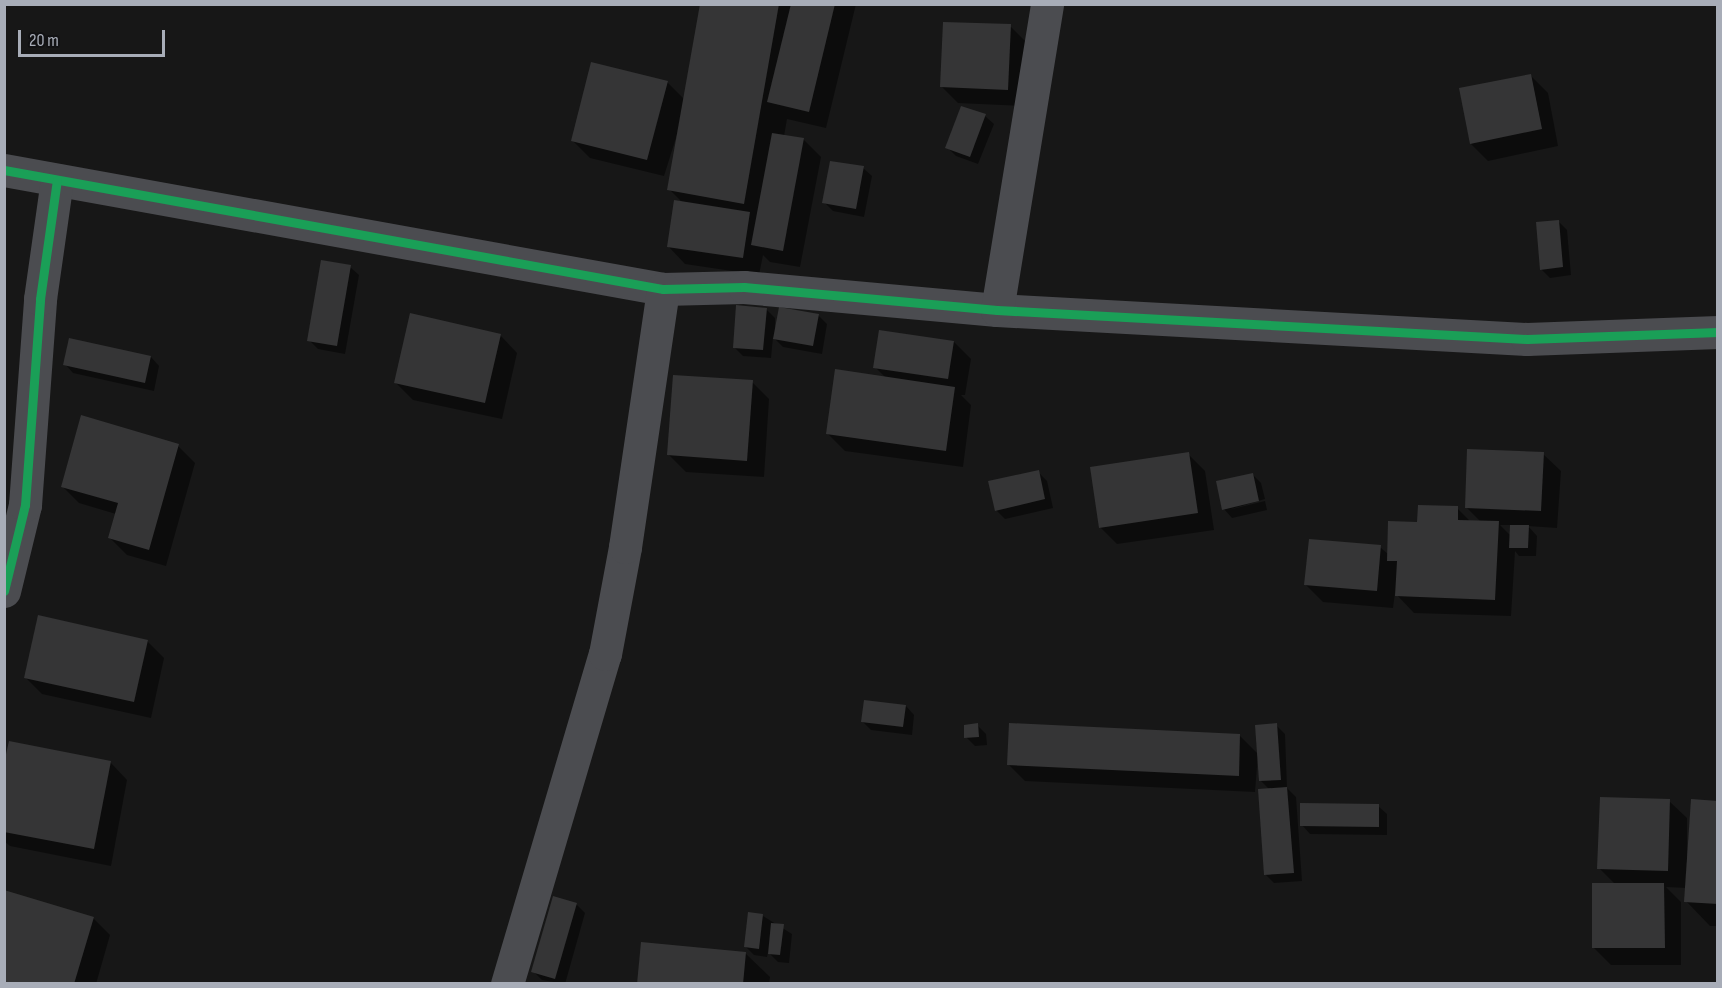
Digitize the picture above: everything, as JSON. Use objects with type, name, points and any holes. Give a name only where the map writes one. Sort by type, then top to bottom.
[{"type":"street","points":[[998,310],[1047,4]]},
{"type":"street","points":[[4,170],[663,289],[744,287],[998,310],[1527,339],[1718,332]]},
{"type":"street","points":[[4,591],[25,505],[40,299],[57,180]]},
{"type":"street","points":[[507,984],[605,654],[625,547],[663,289]]},
{"type":"building","points":[[700,4],[779,4],[744,204],[667,190]]},
{"type":"building","points":[[791,4],[835,4],[809,112],[767,102]]},
{"type":"building","points":[[943,22],[1011,24],[1008,90],[940,87]]},
{"type":"building","points":[[591,62],[668,81],[647,160],[571,141]]},
{"type":"building","points":[[1531,74],[1542,129],[1470,144],[1459,88]]},
{"type":"building","points":[[961,106],[986,114],[970,157],[945,148]]},
{"type":"building","points":[[772,133],[804,138],[783,251],[751,245]]},
{"type":"building","points":[[830,161],[864,166],[856,209],[822,203]]},
{"type":"building","points":[[674,200],[750,212],[743,258],[667,247]]},
{"type":"building","points":[[1559,220],[1563,267],[1540,270],[1536,222]]},
{"type":"building","points":[[321,260],[351,265],[337,346],[307,341]]},
{"type":"building","points":[[736,305],[767,308],[763,350],[733,348]]},
{"type":"building","points":[[779,307],[819,314],[813,346],[773,339]]},
{"type":"building","points":[[410,313],[501,334],[485,403],[394,383]]},
{"type":"building","points":[[879,330],[954,341],[948,379],[873,368]]},
{"type":"building","points":[[69,338],[151,356],[145,383],[63,365]]},
{"type":"building","points":[[835,369],[955,387],[946,451],[826,434]]},
{"type":"building","points":[[673,375],[753,380],[747,461],[667,455]]},
{"type":"building","points":[[81,415],[179,444],[149,550],[108,538],[118,503],[61,487]]},
{"type":"building","points":[[1467,449],[1544,452],[1541,511],[1465,508]]},
{"type":"building","points":[[1189,452],[1198,513],[1099,528],[1090,467]]},
{"type":"building","points":[[1039,470],[1045,499],[995,511],[988,481]]},
{"type":"building","points":[[1253,473],[1259,501],[1222,510],[1216,481]]},
{"type":"building","points":[[1418,505],[1458,506],[1458,520],[1499,521],[1495,600],[1395,596],[1397,561],[1387,561],[1388,521],[1417,522]]},
{"type":"building","points":[[1510,525],[1529,525],[1528,548],[1509,548]]},
{"type":"building","points":[[1309,539],[1381,545],[1377,591],[1304,585]]},
{"type":"building","points":[[38,615],[148,640],[134,702],[24,678]]},
{"type":"building","points":[[864,700],[906,705],[903,727],[861,722]]},
{"type":"building","points":[[978,723],[979,737],[964,738],[964,725]]},
{"type":"building","points":[[1009,723],[1240,734],[1239,776],[1007,765]]},
{"type":"building","points":[[1277,723],[1281,780],[1259,781],[1255,725]]},
{"type":"building","points":[[9,741],[111,761],[94,849],[4,832],[4,763]]},
{"type":"building","points":[[1287,787],[1294,873],[1264,875],[1258,789]]},
{"type":"building","points":[[1600,797],[1670,799],[1668,871],[1597,869]]},
{"type":"building","points":[[1691,799],[1718,801],[1718,904],[1684,902]]},
{"type":"building","points":[[1300,803],[1379,804],[1379,827],[1300,826]]},
{"type":"building","points":[[1592,883],[1664,883],[1665,948],[1592,948]]},
{"type":"building","points":[[4,890],[94,917],[74,984],[4,984]]},
{"type":"building","points":[[553,896],[577,903],[555,979],[531,972]]},
{"type":"building","points":[[748,912],[763,914],[759,949],[744,947]]},
{"type":"building","points":[[771,923],[784,924],[780,955],[768,954]]},
{"type":"building","points":[[641,942],[746,952],[743,984],[637,984]]},
{"type":"cycle path","points":[[4,170],[663,289],[744,287],[997,310],[1527,339],[1718,332]]},
{"type":"cycle path","points":[[4,591],[25,505],[40,299],[57,180]]}]
